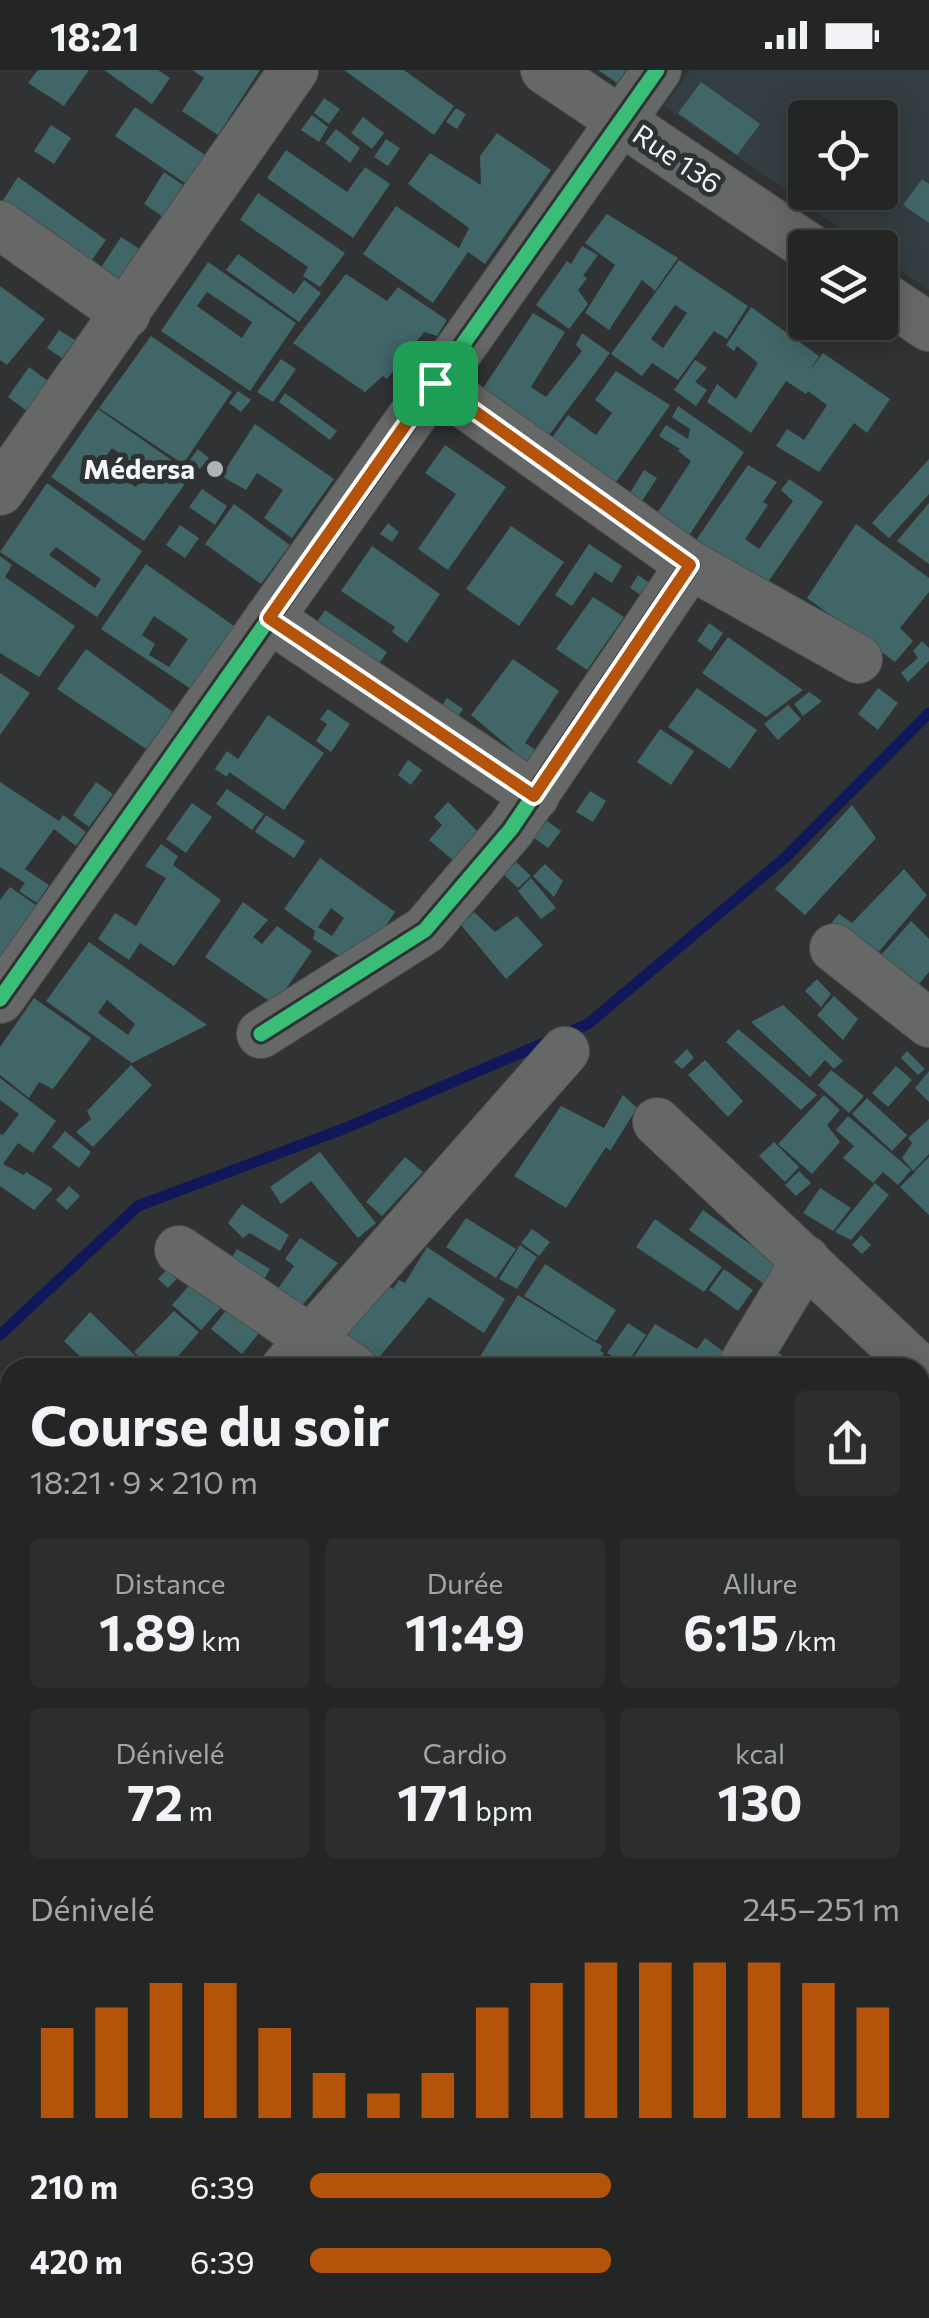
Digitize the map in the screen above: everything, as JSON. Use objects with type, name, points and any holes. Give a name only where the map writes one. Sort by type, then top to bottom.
[{"type":"street","points":[[0,491],[294,70]]},
{"type":"street","name":"Rue 136","points":[[545,70],[788,233]]},
{"type":"street","points":[[0,1000],[656,70]]},
{"type":"street","points":[[0,225],[126,314]]},
{"type":"street","points":[[898,306],[929,327]]},
{"type":"street","points":[[435,383],[690,565],[858,659]]},
{"type":"street","points":[[260,1034],[425,930],[511,830],[690,565]]},
{"type":"street","points":[[269,618],[534,796]]},
{"type":"street","points":[[834,948],[929,1023]]},
{"type":"street","points":[[179,1250],[298,1352],[565,1051]]},
{"type":"street","points":[[657,1122],[909,1358]]},
{"type":"street","points":[[747,1358],[806,1260]]},
{"type":"shaded area","points":[[690,70],[929,70],[929,290],[898,268],[898,230],[843,230],[814,210],[898,210],[898,100],[788,100],[788,192],[664,106]]},
{"type":"building","points":[[38,70],[89,70],[64,106],[28,83]]},
{"type":"building","points":[[104,70],[158,70],[170,78],[152,104]]},
{"type":"building","points":[[192,70],[260,70],[218,135],[182,111],[204,78]]},
{"type":"building","points":[[344,70],[404,70],[454,106],[434,135]]},
{"type":"building","points":[[598,70],[626,70],[617,83]]},
{"type":"building","points":[[701,82],[760,124],[737,155],[678,113]]},
{"type":"building","points":[[324,98],[340,109],[329,124],[314,113]]},
{"type":"building","points":[[135,107],[205,155],[185,183],[115,136]]},
{"type":"building","points":[[456,108],[466,114],[457,129],[446,122]]},
{"type":"building","points":[[312,115],[328,127],[319,142],[301,130]]},
{"type":"building","points":[[363,117],[384,133],[372,149],[351,133]]},
{"type":"building","points":[[51,125],[71,138],[54,164],[34,151]]},
{"type":"building","points":[[336,129],[360,148],[350,163],[325,143]]},
{"type":"building","points":[[497,133],[551,170],[485,264],[468,252],[433,303],[363,254],[396,206],[459,248],[469,228],[408,184],[430,153],[481,185],[480,156]]},
{"type":"building","points":[[386,139],[400,148],[388,166],[374,157]]},
{"type":"building","points":[[286,150],[347,192],[365,167],[390,184],[353,238],[267,178]]},
{"type":"building","points":[[164,172],[183,185],[163,217],[144,204]]},
{"type":"building","points":[[18,177],[106,240],[87,267],[0,205]]},
{"type":"building","points":[[922,179],[929,184],[929,223],[903,205]]},
{"type":"building","points":[[258,193],[345,253],[320,287],[303,276],[308,267],[240,220]]},
{"type":"building","points":[[607,214],[678,258],[655,291],[642,280],[609,330],[585,313],[615,265],[585,243]]},
{"type":"building","points":[[121,237],[141,250],[118,285],[98,272]]},
{"type":"building","points":[[582,246],[598,255],[578,290],[588,304],[569,329],[536,305]]},
{"type":"building","points":[[238,254],[294,294],[304,280],[321,293],[299,322],[226,270]]},
{"type":"building","points":[[679,260],[748,306],[727,339],[714,331],[678,380],[652,363],[642,376],[611,354]],"holes":[[[675,305],[687,313],[663,348],[651,339]]]},
{"type":"building","points":[[208,262],[296,323],[250,391],[161,331]],"holes":[[[207,292],[252,322],[242,338],[197,306]]]},
{"type":"building","points":[[346,274],[387,301],[398,287],[447,320],[437,336],[424,332],[387,379],[383,376],[365,392],[293,343]]},
{"type":"building","points":[[0,286],[45,319],[7,365],[0,360]]},
{"type":"building","points":[[751,307],[788,334],[788,340],[797,340],[819,356],[809,371],[823,353],[890,399],[867,433],[854,423],[819,472],[776,446],[787,429],[804,440],[827,405],[808,391],[806,394],[786,381],[751,433],[707,402],[717,384],[736,399],[758,363],[737,346],[734,351],[726,345]]},
{"type":"building","points":[[533,313],[565,332],[531,387],[546,397],[582,351],[576,345],[582,333],[610,353],[547,438],[479,394]]},
{"type":"building","points":[[59,330],[75,340],[62,358],[47,348]]},
{"type":"building","points":[[151,336],[232,392],[183,464],[99,408]]},
{"type":"building","points":[[281,359],[296,369],[273,402],[257,392]]},
{"type":"building","points":[[695,360],[707,368],[695,382],[707,390],[696,406],[674,390]]},
{"type":"building","points":[[29,367],[48,381],[27,411],[8,397]]},
{"type":"building","points":[[616,371],[670,405],[607,495],[543,451],[568,415],[596,435],[612,413],[595,400]]},
{"type":"building","points":[[238,391],[251,400],[241,412],[229,403]]},
{"type":"building","points":[[285,393],[337,431],[330,440],[279,402]]},
{"type":"building","points":[[678,406],[744,452],[688,537],[656,515],[691,461],[659,436],[666,425],[688,439],[690,429],[672,417]]},
{"type":"building","points":[[98,409],[192,474],[144,541],[51,477]],"holes":[[[112,448],[147,473],[136,487],[101,463]]]},
{"type":"building","points":[[255,424],[334,479],[292,538],[264,518],[283,490],[257,473],[246,490],[221,476]]},
{"type":"building","points":[[445,445],[506,487],[448,570],[418,549],[456,494],[425,473]]},
{"type":"building","points":[[198,449],[209,458],[200,469],[189,461]]},
{"type":"building","points":[[929,459],[929,494],[889,538],[872,523]]},
{"type":"building","points":[[748,465],[777,482],[763,502],[768,505],[745,539],[759,549],[793,501],[781,490],[789,479],[823,502],[757,598],[689,550]]},
{"type":"building","points":[[644,470],[657,478],[640,504],[628,496]]},
{"type":"building","points":[[47,483],[142,551],[97,617],[0,552]],"holes":[[[56,547],[101,579],[95,588],[49,555]]]},
{"type":"building","points":[[202,489],[227,506],[215,525],[189,507]]},
{"type":"building","points":[[929,503],[929,564],[897,541]]},
{"type":"building","points":[[234,504],[290,545],[261,584],[205,544]]},
{"type":"building","points":[[388,523],[399,532],[392,542],[380,534]]},
{"type":"building","points":[[856,524],[929,578],[929,592],[900,628],[913,641],[895,662],[807,598]]},
{"type":"building","points":[[180,525],[199,538],[185,558],[166,545]]},
{"type":"building","points":[[511,526],[564,562],[519,626],[466,589]]},
{"type":"building","points":[[589,544],[622,566],[612,583],[595,572],[572,606],[555,595]]},
{"type":"building","points":[[372,546],[440,594],[407,643],[392,632],[395,627],[341,591]]},
{"type":"building","points":[[0,556],[12,565],[5,577],[75,626],[39,677],[0,653]]},
{"type":"building","points":[[146,564],[237,628],[194,691],[101,629]],"holes":[[[154,616],[188,639],[169,667],[149,655],[155,644],[142,635]]]},
{"type":"building","points":[[638,575],[654,586],[645,598],[630,588]]},
{"type":"building","points":[[593,597],[624,617],[587,670],[556,649]]},
{"type":"building","points":[[325,610],[387,652],[372,674],[310,632]]},
{"type":"building","points":[[709,623],[723,633],[711,651],[697,641]]},
{"type":"building","points":[[728,637],[803,690],[766,717],[702,673]]},
{"type":"building","points":[[922,641],[929,648],[929,661],[908,682],[901,673],[918,658],[913,651]]},
{"type":"building","points":[[86,649],[173,712],[146,749],[57,689]]},
{"type":"building","points":[[513,659],[559,691],[525,743],[542,754],[521,783],[502,771],[514,751],[471,715]]},
{"type":"building","points":[[0,673],[30,693],[0,735]]},
{"type":"building","points":[[697,688],[757,730],[730,769],[668,727]]},
{"type":"building","points":[[878,688],[898,703],[878,730],[858,714]]},
{"type":"building","points":[[809,692],[822,701],[803,716],[794,704]]},
{"type":"building","points":[[447,698],[463,709],[451,726],[435,716]]},
{"type":"building","points":[[788,705],[801,719],[778,740],[764,724]]},
{"type":"building","points":[[328,709],[350,724],[331,752],[316,741],[327,724],[320,719]]},
{"type":"building","points":[[268,715],[324,753],[284,810],[229,772],[227,777],[215,769],[227,751],[238,759]]},
{"type":"building","points":[[660,729],[694,751],[671,785],[637,762]]},
{"type":"building","points":[[408,760],[422,770],[411,785],[398,775]]},
{"type":"building","points":[[0,782],[59,821],[63,815],[86,832],[76,846],[54,829],[25,869],[49,885],[37,903],[19,891],[25,883],[0,867]]},
{"type":"building","points":[[96,782],[113,794],[89,827],[73,815]]},
{"type":"building","points":[[227,789],[264,814],[252,830],[216,804]]},
{"type":"building","points":[[590,791],[606,801],[593,822],[576,812]]},
{"type":"building","points":[[448,802],[479,833],[454,861],[429,840],[442,825],[434,817]]},
{"type":"building","points":[[192,803],[212,817],[186,853],[166,839]]},
{"type":"building","points":[[852,805],[876,838],[805,915],[775,889]]},
{"type":"building","points":[[266,815],[305,841],[294,858],[255,832]]},
{"type":"building","points":[[547,821],[561,831],[548,848],[534,838]]},
{"type":"building","points":[[161,844],[178,856],[173,865],[221,900],[174,966],[140,943],[129,960],[98,939],[115,913],[136,926],[166,878],[145,866]]},
{"type":"building","points":[[320,858],[395,912],[376,941],[347,961],[313,939],[315,931],[284,909]],"holes":[[[331,908],[344,918],[332,936],[318,927]]]},
{"type":"building","points":[[516,862],[531,876],[518,888],[504,875]]},
{"type":"building","points":[[545,864],[563,881],[554,897],[533,876]]},
{"type":"building","points":[[904,869],[927,895],[870,962],[828,927],[839,914],[852,923]]},
{"type":"building","points":[[531,878],[556,908],[541,919],[518,891]]},
{"type":"building","points":[[10,887],[40,908],[0,965],[0,900]]},
{"type":"building","points":[[243,902],[268,920],[253,937],[262,944],[277,926],[312,951],[275,1005],[205,957]]},
{"type":"building","points":[[474,912],[495,932],[517,916],[543,945],[506,979],[461,925]]},
{"type":"building","points":[[911,921],[929,939],[929,972],[910,995],[874,963]]},
{"type":"building","points":[[89,942],[207,1025],[132,1063],[46,1001]],"holes":[[[107,1000],[135,1024],[128,1035],[98,1013]]]},
{"type":"building","points":[[817,979],[831,994],[821,1007],[805,991]]},
{"type":"building","points":[[834,996],[858,1019],[843,1040],[817,1015]]},
{"type":"building","points":[[34,998],[91,1038],[53,1089],[39,1082],[29,1098],[0,1075],[0,1047]]},
{"type":"building","points":[[783,1005],[843,1061],[834,1069],[825,1060],[810,1077],[751,1022]]},
{"type":"building","points":[[738,1029],[817,1095],[801,1110],[726,1042]]},
{"type":"building","points":[[687,1049],[694,1058],[682,1069],[674,1062]]},
{"type":"building","points":[[907,1051],[925,1069],[918,1075],[901,1058]]},
{"type":"building","points":[[705,1060],[743,1101],[728,1117],[688,1075]]},
{"type":"building","points":[[131,1065],[152,1085],[93,1147],[76,1132],[91,1119],[87,1111]]},
{"type":"building","points":[[896,1066],[912,1080],[888,1107],[872,1093]]},
{"type":"building","points":[[831,1070],[864,1096],[849,1113],[818,1085]]},
{"type":"building","points":[[929,1071],[929,1102],[915,1088]]},
{"type":"building","points":[[0,1078],[56,1121],[33,1153],[18,1143],[3,1164],[24,1175],[26,1172],[53,1189],[34,1210],[0,1186],[0,1134],[19,1114],[0,1100]]},
{"type":"building","points":[[623,1095],[637,1108],[566,1208],[514,1176],[561,1106],[604,1128]]},
{"type":"building","points":[[824,1095],[840,1110],[827,1125],[840,1142],[812,1174],[778,1144]]},
{"type":"building","points":[[867,1098],[907,1135],[892,1151],[852,1114]]},
{"type":"building","points":[[848,1116],[911,1170],[898,1185],[883,1172],[873,1183],[843,1158],[854,1146],[836,1130]]},
{"type":"building","points":[[929,1119],[929,1154],[913,1171],[902,1158],[912,1143],[908,1138]]},
{"type":"building","points":[[65,1131],[91,1152],[79,1168],[52,1147]]},
{"type":"building","points":[[774,1142],[799,1167],[785,1182],[759,1156]]},
{"type":"building","points":[[320,1152],[376,1223],[358,1238],[311,1181],[281,1204],[270,1187]]},
{"type":"building","points":[[405,1157],[423,1172],[382,1216],[366,1202]]},
{"type":"building","points":[[929,1157],[929,1215],[900,1187],[916,1175],[914,1172]]},
{"type":"building","points":[[799,1171],[811,1183],[796,1196],[785,1185]]},
{"type":"building","points":[[875,1183],[889,1195],[851,1240],[835,1232]]},
{"type":"building","points":[[69,1186],[80,1196],[67,1210],[56,1200]]},
{"type":"building","points":[[820,1188],[851,1208],[833,1231],[803,1213]]},
{"type":"building","points":[[242,1204],[289,1235],[280,1251],[250,1233],[243,1238],[228,1223]]},
{"type":"building","points":[[703,1210],[783,1268],[771,1289],[689,1230]]},
{"type":"building","points":[[466,1218],[516,1249],[496,1278],[446,1247]]},
{"type":"building","points":[[655,1219],[722,1267],[704,1292],[636,1247]]},
{"type":"building","points":[[532,1229],[550,1242],[539,1256],[521,1243]]},
{"type":"building","points":[[861,1235],[871,1245],[862,1254],[852,1245]]},
{"type":"building","points":[[300,1238],[338,1263],[300,1308],[277,1290],[294,1266],[285,1259]]},
{"type":"building","points":[[520,1245],[537,1257],[517,1289],[499,1279]]},
{"type":"building","points":[[427,1247],[505,1299],[484,1333],[429,1297],[379,1358],[336,1331],[382,1280],[393,1289],[399,1280],[405,1283]]},
{"type":"building","points":[[237,1249],[270,1269],[260,1286],[227,1265]]},
{"type":"building","points":[[545,1264],[616,1310],[596,1341],[524,1296]]},
{"type":"building","points":[[171,1265],[181,1274],[168,1288],[158,1279]]},
{"type":"building","points":[[724,1269],[753,1290],[738,1311],[709,1290]]},
{"type":"building","points":[[193,1281],[224,1304],[201,1330],[172,1305]]},
{"type":"building","points":[[518,1295],[602,1346],[600,1351],[604,1353],[601,1358],[479,1358]]},
{"type":"building","points":[[228,1308],[259,1333],[242,1354],[211,1329]]},
{"type":"building","points":[[174,1311],[199,1332],[177,1358],[141,1358],[134,1352]]},
{"type":"building","points":[[90,1312],[138,1358],[82,1358],[64,1341]]},
{"type":"building","points":[[628,1323],[646,1335],[631,1358],[615,1358],[607,1353]]},
{"type":"building","points":[[655,1324],[697,1349],[705,1338],[728,1355],[726,1358],[633,1358]]},
{"type":"waterway","points":[[0,1335],[138,1206],[346,1128],[588,1024],[786,857],[929,713]]},
{"type":"cycle path","points":[[0,999],[657,70]]},
{"type":"cycle path","points":[[261,1034],[425,930],[511,829],[690,565]]},
{"type":"place","name":"Médersa","points":[[215,469]]},
{"type":"route","points":[[435,383],[690,565],[534,796],[269,618],[435,383]]}]
